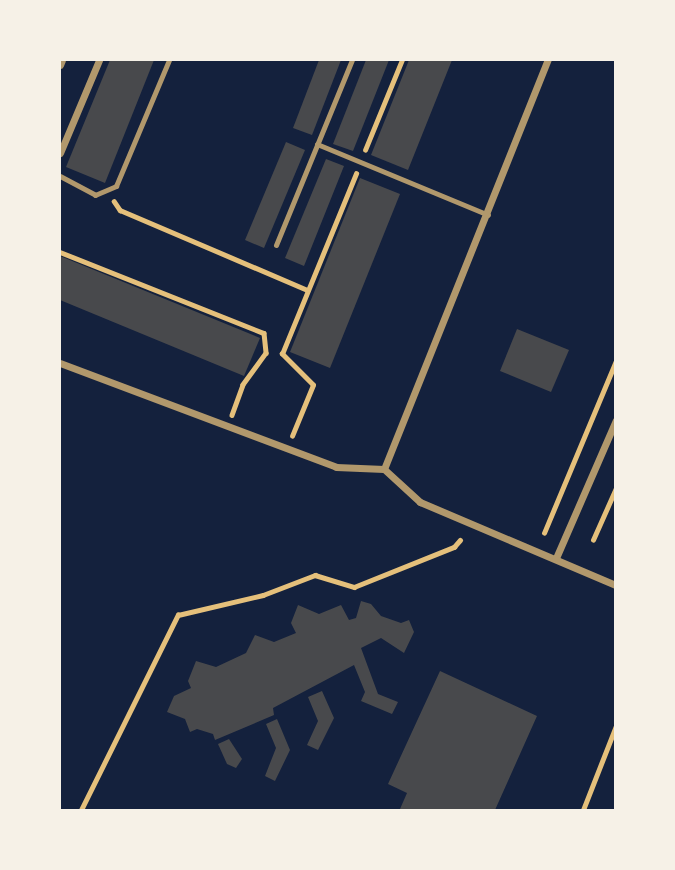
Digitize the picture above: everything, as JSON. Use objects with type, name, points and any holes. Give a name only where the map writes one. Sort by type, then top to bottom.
[{"type":"street","points":[[60,65],[62,60]]},
{"type":"street","points":[[60,153],[99,60]]},
{"type":"street","points":[[384,469],[548,60]]},
{"type":"street","points":[[60,363],[229,424],[336,467],[384,469],[420,502],[615,585]]},
{"type":"street","points":[[556,558],[615,420]]},
{"type":"lane","points":[[60,176],[95,195],[109,192],[116,186],[169,60]]},
{"type":"lane","points":[[276,245],[352,60]]},
{"type":"lane","points":[[317,144],[488,215]]},
{"type":"path","points":[[287,448],[313,386],[282,354],[402,60]]},
{"type":"path","points":[[109,192],[120,210],[309,290]]},
{"type":"path","points":[[60,252],[264,333],[266,353],[243,386],[229,424]]},
{"type":"path","points":[[544,533],[615,361]]},
{"type":"path","points":[[593,540],[615,488]]},
{"type":"path","points":[[81,810],[178,615],[263,596],[315,575],[354,587],[454,547],[460,540]]},
{"type":"path","points":[[583,810],[615,726]]},
{"type":"building","points":[[110,60],[154,60],[105,183],[66,167]]},
{"type":"building","points":[[319,60],[341,60],[312,135],[293,128]]},
{"type":"building","points":[[366,60],[389,60],[353,151],[333,144]]},
{"type":"building","points":[[409,60],[452,60],[408,170],[371,155]]},
{"type":"building","points":[[286,142],[305,150],[264,248],[245,240]]},
{"type":"building","points":[[326,159],[344,166],[304,266],[285,258]]},
{"type":"building","points":[[360,178],[400,194],[330,368],[290,352]]},
{"type":"building","points":[[60,256],[260,338],[244,376],[60,300]]},
{"type":"building","points":[[517,329],[569,350],[551,392],[500,371]]},
{"type":"building","points":[[361,601],[371,604],[381,616],[401,623],[409,620],[414,632],[404,653],[381,638],[361,648],[378,694],[398,702],[392,714],[361,701],[365,692],[354,665],[273,708],[274,715],[215,740],[213,734],[197,729],[190,732],[185,719],[167,712],[174,696],[191,688],[188,681],[196,661],[216,667],[246,653],[255,635],[274,642],[296,633],[291,623],[298,605],[319,614],[341,605],[349,620],[356,618]]},
{"type":"building","points":[[440,671],[537,716],[495,810],[403,810],[400,809],[407,793],[388,784]]},
{"type":"building","points":[[322,691],[334,718],[318,750],[307,745],[318,721],[308,697]]},
{"type":"building","points":[[277,719],[290,750],[275,781],[265,776],[276,748],[266,724]]},
{"type":"building","points":[[229,739],[242,759],[236,768],[227,764],[218,744]]}]
